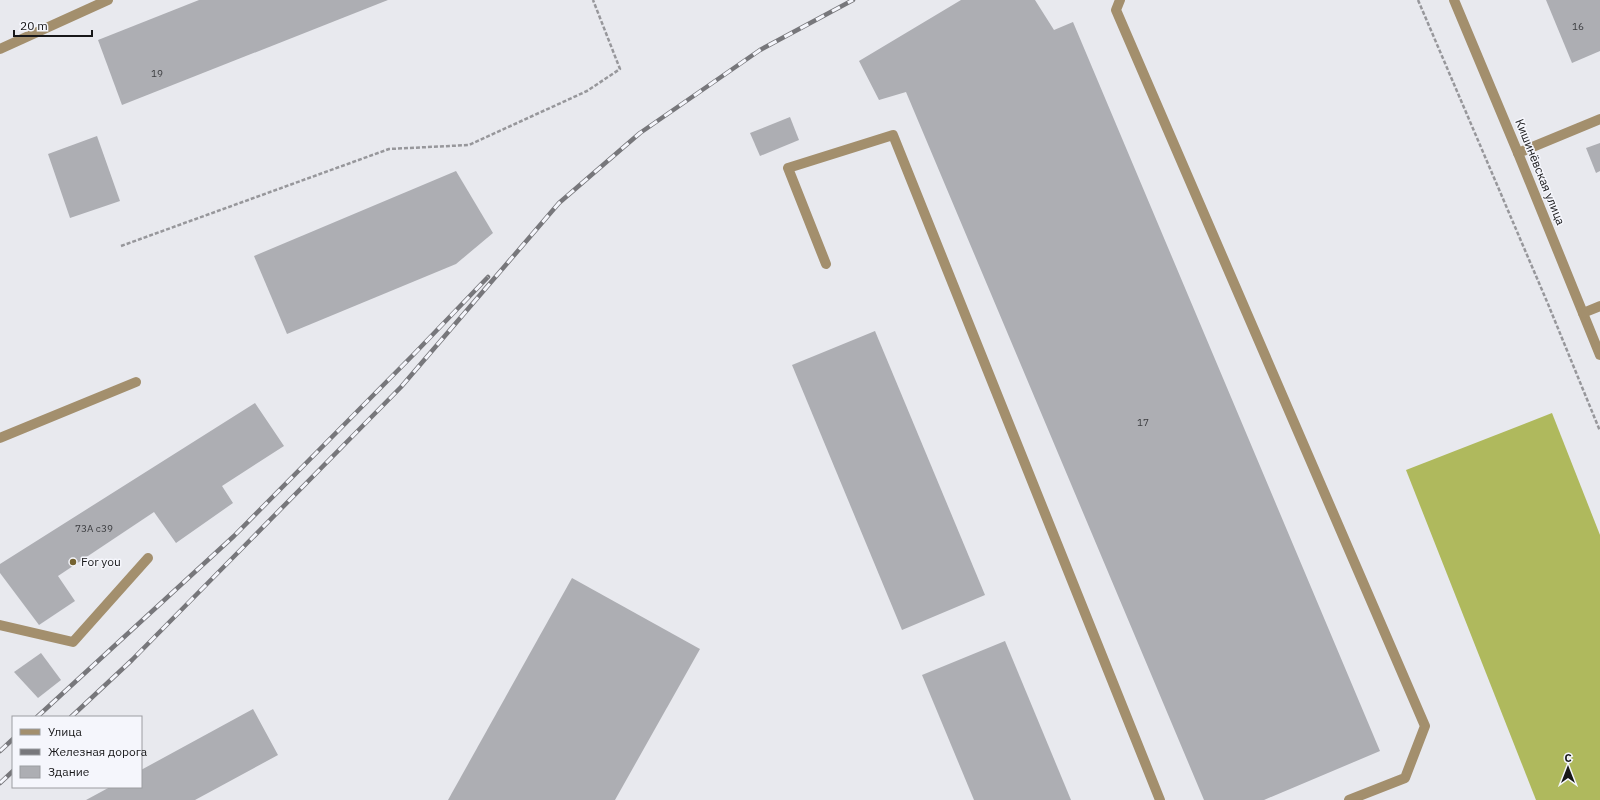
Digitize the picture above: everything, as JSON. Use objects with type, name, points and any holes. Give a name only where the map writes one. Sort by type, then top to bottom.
[{"type":"street","points":[[0,49],[108,0]]},
{"type":"street","points":[[1120,0],[1116,10],[1425,726],[1405,778],[1349,800]]},
{"type":"street","name":"Кишинёвская улица","points":[[1454,0],[1600,355]]},
{"type":"street","points":[[1518,153],[1600,120]]},
{"type":"street","points":[[826,264],[788,168],[893,135],[1160,800]]},
{"type":"street","points":[[1583,313],[1600,306]]},
{"type":"street","points":[[0,438],[136,382]]},
{"type":"street","points":[[0,625],[73,642],[148,558]]},
{"type":"path","points":[[121,246],[389,148],[469,145],[587,91],[620,69],[593,0]]},
{"type":"path","points":[[1418,0],[1548,304],[1600,431]]},
{"type":"green space","points":[[1552,413],[1600,535],[1600,800],[1536,800],[1406,470]]},
{"type":"building","points":[[199,0],[388,0],[122,105],[98,40]]},
{"type":"building","points":[[961,0],[1035,0],[1054,30],[1073,22],[1380,751],[1264,800],[1204,800],[906,92],[879,100],[859,61]]},
{"type":"building","points":[[1546,0],[1600,0],[1600,51],[1572,63]]},
{"type":"building","points":[[790,117],[799,140],[760,156],[750,133]]},
{"type":"building","points":[[97,136],[120,201],[70,218],[48,154]]},
{"type":"building","points":[[1600,143],[1600,171],[1596,173],[1586,148]]},
{"type":"building","points":[[456,171],[493,233],[456,264],[287,334],[254,256]]},
{"type":"building","points":[[875,331],[985,595],[902,630],[792,365]]},
{"type":"building","points":[[255,403],[284,446],[222,486],[233,503],[176,543],[154,512],[58,576],[75,601],[39,625],[0,573],[0,564]]},
{"type":"building","points":[[572,578],[700,649],[615,800],[448,800]]},
{"type":"building","points":[[1005,641],[1071,800],[974,800],[922,675]]},
{"type":"building","points":[[41,653],[61,680],[38,698],[14,672]]},
{"type":"building","points":[[253,709],[278,755],[195,800],[86,800],[108,788],[142,788],[142,769]]},
{"type":"railway","points":[[72,716],[132,660],[401,387],[559,203],[640,133],[760,50],[853,0]]},
{"type":"railway","points":[[38,716],[234,536],[488,277]]},
{"type":"railway","points":[[0,751],[12,740]]},
{"type":"railway","points":[[0,783],[12,772]]},
{"type":"place","name":"For you","points":[[73,562]]}]
